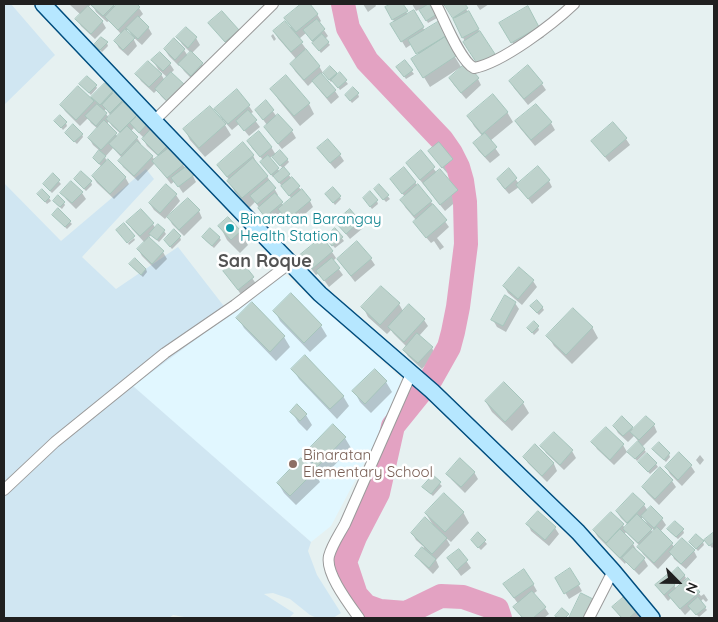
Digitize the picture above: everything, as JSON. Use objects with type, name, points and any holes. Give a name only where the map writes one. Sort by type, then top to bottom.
[{"type":"main road","points":[[43,4],[320,294],[422,383],[578,532],[652,618]]},
{"type":"street","points":[[154,121],[273,4]]},
{"type":"street","points":[[436,4],[463,57],[474,68],[513,50],[550,24],[574,4]]},
{"type":"street","points":[[4,490],[55,442],[142,371],[235,305],[290,263]]},
{"type":"street","points":[[359,618],[332,576],[328,566],[328,558],[332,547],[422,383]]},
{"type":"street","points":[[590,618],[613,571]]},
{"type":"shaded area","points":[[4,4],[11,4],[55,55],[4,105]]},
{"type":"shaded area","points":[[146,169],[154,179],[82,257],[116,289],[178,247],[230,314],[133,386],[311,542],[308,551],[317,575],[341,613],[333,618],[317,618],[310,615],[290,599],[273,593],[264,594],[294,613],[289,618],[190,618],[173,615],[169,618],[4,618],[4,183],[61,241]]},
{"type":"shaded area","name":"Binaratan Elementary School","points":[[284,274],[402,379],[397,401],[331,526],[311,542],[132,386]]},
{"type":"building","points":[[92,4],[115,4],[103,16]]},
{"type":"building","points":[[117,4],[137,4],[140,7],[118,30],[105,17]]},
{"type":"building","points":[[301,4],[310,4],[318,14],[296,32],[284,18]]},
{"type":"building","points":[[391,4],[403,4],[408,11],[392,20],[385,7]]},
{"type":"building","points":[[429,4],[437,14],[426,21],[419,10]]},
{"type":"building","points":[[444,4],[465,4],[468,8],[453,18]]},
{"type":"building","points":[[88,6],[103,21],[91,34],[75,19]]},
{"type":"building","points":[[528,6],[539,27],[511,43],[499,23]]},
{"type":"building","points":[[414,10],[424,27],[401,42],[390,24]]},
{"type":"building","points":[[222,11],[239,30],[225,42],[208,23]]},
{"type":"building","points":[[469,11],[479,29],[462,38],[453,19]]},
{"type":"building","points":[[138,16],[149,27],[138,39],[126,28]]},
{"type":"building","points":[[317,19],[325,29],[312,41],[303,30]]},
{"type":"building","points":[[441,20],[449,34],[416,54],[408,40]]},
{"type":"building","points":[[285,21],[303,42],[291,52],[273,31]]},
{"type":"building","points":[[186,27],[197,37],[188,48],[176,37]]},
{"type":"building","points":[[125,29],[135,38],[123,50],[114,41]]},
{"type":"building","points":[[480,31],[495,54],[478,65],[463,42]]},
{"type":"building","points":[[322,34],[329,42],[319,51],[312,43]]},
{"type":"building","points":[[101,37],[108,42],[100,50],[94,45]]},
{"type":"building","points":[[445,37],[456,56],[423,78],[411,59]]},
{"type":"building","points":[[174,38],[185,49],[175,60],[164,49]]},
{"type":"building","points":[[306,49],[320,66],[304,80],[290,64]]},
{"type":"building","points":[[191,51],[203,63],[191,76],[178,64]]},
{"type":"building","points":[[160,52],[171,63],[163,71],[151,60]]},
{"type":"building","points":[[405,60],[413,70],[404,77],[396,67]]},
{"type":"building","points":[[148,61],[162,74],[149,87],[135,74]]},
{"type":"building","points":[[466,63],[479,78],[461,93],[449,78]]},
{"type":"building","points":[[528,65],[543,83],[524,99],[509,81]]},
{"type":"building","points":[[330,66],[337,73],[329,80],[323,73]]},
{"type":"building","points":[[171,72],[185,85],[169,103],[155,89]]},
{"type":"building","points":[[340,72],[347,80],[338,88],[331,80]]},
{"type":"building","points":[[321,73],[336,90],[327,98],[312,81]]},
{"type":"building","points":[[286,75],[310,103],[294,116],[270,89]]},
{"type":"building","points":[[87,76],[97,85],[89,93],[79,84]]},
{"type":"building","points":[[105,83],[113,91],[100,105],[91,97]]},
{"type":"building","points":[[78,86],[94,101],[76,120],[60,105]]},
{"type":"building","points":[[353,87],[359,93],[350,101],[345,95]]},
{"type":"building","points":[[237,89],[250,105],[228,124],[214,109]]},
{"type":"building","points":[[115,91],[124,99],[110,113],[102,105]]},
{"type":"building","points":[[493,94],[508,112],[482,134],[467,116]]},
{"type":"building","points":[[266,100],[274,110],[263,120],[255,110]]},
{"type":"building","points":[[123,102],[137,115],[120,132],[106,119]]},
{"type":"building","points":[[97,104],[107,113],[96,126],[85,116]]},
{"type":"building","points":[[536,104],[552,122],[531,140],[515,121]]},
{"type":"building","points":[[210,106],[226,124],[199,148],[183,129]]},
{"type":"building","points":[[248,110],[257,120],[244,131],[236,121]]},
{"type":"building","points":[[140,113],[149,122],[139,133],[130,123]]},
{"type":"building","points":[[278,114],[293,130],[278,144],[264,127]]},
{"type":"building","points":[[60,115],[67,122],[61,128],[54,121]]},
{"type":"building","points":[[104,120],[117,133],[101,150],[88,138]]},
{"type":"building","points":[[613,122],[627,138],[605,157],[591,141]]},
{"type":"building","points":[[73,124],[83,134],[74,142],[65,133]]},
{"type":"building","points":[[127,126],[138,137],[121,155],[109,144]]},
{"type":"building","points":[[152,128],[169,144],[158,155],[142,139]]},
{"type":"building","points":[[259,131],[272,147],[260,157],[247,141]]},
{"type":"building","points":[[485,133],[497,147],[485,157],[473,143]]},
{"type":"building","points":[[328,139],[341,154],[330,163],[317,148]]},
{"type":"building","points":[[137,141],[153,156],[134,176],[118,161]]},
{"type":"building","points":[[243,142],[254,155],[227,177],[217,165]]},
{"type":"building","points":[[439,142],[453,159],[442,168],[428,151]]},
{"type":"building","points":[[170,147],[184,164],[167,178],[152,161]]},
{"type":"building","points":[[99,150],[106,156],[99,164],[93,158]]},
{"type":"building","points":[[280,150],[288,159],[280,166],[272,157]]},
{"type":"building","points":[[421,150],[435,167],[420,180],[406,163]]},
{"type":"building","points":[[268,155],[279,168],[271,175],[260,162]]},
{"type":"building","points":[[253,158],[268,176],[242,198],[227,181]]},
{"type":"building","points":[[108,159],[126,177],[110,194],[92,176]]},
{"type":"building","points":[[187,166],[194,175],[178,187],[171,178]]},
{"type":"building","points":[[538,166],[550,180],[528,199],[516,185]]},
{"type":"building","points":[[284,167],[290,174],[279,183],[273,176]]},
{"type":"building","points":[[404,167],[416,182],[402,194],[390,179]]},
{"type":"building","points":[[509,168],[517,178],[505,189],[497,179]]},
{"type":"building","points":[[440,169],[458,190],[440,205],[423,183]]},
{"type":"building","points":[[81,171],[92,181],[84,189],[74,179]]},
{"type":"building","points":[[53,173],[60,180],[50,191],[43,184]]},
{"type":"building","points":[[292,177],[300,186],[289,196],[281,186]]},
{"type":"building","points":[[269,180],[276,188],[257,204],[250,196]]},
{"type":"building","points":[[71,181],[83,192],[72,203],[60,193]]},
{"type":"building","points":[[166,184],[177,194],[160,213],[149,203]]},
{"type":"building","points":[[379,184],[389,195],[383,200],[374,189]]},
{"type":"building","points":[[418,184],[432,201],[414,216],[400,200]]},
{"type":"building","points":[[333,187],[341,196],[333,203],[325,194]]},
{"type":"building","points":[[42,189],[50,197],[45,202],[37,194]]},
{"type":"building","points":[[302,189],[311,200],[287,220],[278,209]]},
{"type":"building","points":[[370,191],[378,200],[370,207],[363,198]]},
{"type":"building","points":[[275,193],[283,202],[265,217],[258,208]]},
{"type":"building","points":[[58,195],[65,202],[60,207],[53,201]]},
{"type":"building","points":[[188,198],[200,210],[179,230],[167,217]]},
{"type":"building","points":[[433,204],[447,220],[426,238],[413,222]]},
{"type":"building","points":[[58,208],[71,221],[65,227],[52,215]]},
{"type":"building","points":[[141,209],[154,223],[140,236],[126,222]]},
{"type":"building","points":[[350,209],[360,221],[346,234],[335,222]]},
{"type":"building","name":"Binaratan Barangay Health Station","points":[[228,217],[241,231],[231,240],[218,226]]},
{"type":"building","points":[[124,223],[135,236],[127,243],[116,230]]},
{"type":"building","points":[[158,224],[165,230],[157,240],[149,234]]},
{"type":"building","points":[[210,228],[220,237],[212,246],[202,237]]},
{"type":"building","points":[[335,228],[343,237],[332,246],[325,237]]},
{"type":"building","points":[[174,229],[181,236],[170,247],[164,240]]},
{"type":"building","points":[[149,237],[164,251],[152,264],[137,249]]},
{"type":"building","points":[[322,237],[333,251],[312,269],[300,255]]},
{"type":"building","points":[[357,241],[372,258],[351,276],[337,259]]},
{"type":"building","points":[[135,258],[146,269],[141,275],[129,264]]},
{"type":"building","points":[[239,258],[254,277],[238,290],[223,271]]},
{"type":"building","points":[[332,258],[340,268],[324,281],[316,271]]},
{"type":"building","points":[[519,267],[534,280],[518,299],[503,286]]},
{"type":"building","points":[[381,286],[400,303],[380,325],[361,307]]},
{"type":"building","points":[[291,293],[322,325],[304,343],[273,311]]},
{"type":"building","points":[[505,295],[516,302],[503,326],[491,320]]},
{"type":"building","points":[[537,300],[543,307],[537,313],[530,306]]},
{"type":"building","points":[[252,302],[285,336],[270,352],[236,318]]},
{"type":"building","points":[[409,304],[425,319],[404,342],[388,327]]},
{"type":"building","points":[[573,308],[593,327],[566,355],[546,336]]},
{"type":"building","points":[[534,321],[539,326],[532,333],[527,328]]},
{"type":"building","points":[[417,333],[433,347],[418,363],[403,350]]},
{"type":"building","points":[[305,355],[344,396],[330,409],[291,369]]},
{"type":"building","points":[[375,369],[387,381],[365,404],[352,391]]},
{"type":"building","points":[[504,382],[524,402],[505,422],[485,401]]},
{"type":"building","points":[[297,404],[307,414],[300,421],[290,412]]},
{"type":"building","points":[[622,416],[633,427],[623,436],[613,426]]},
{"type":"building","points":[[646,416],[655,424],[639,440],[630,432]]},
{"type":"building","points":[[333,424],[346,437],[317,467],[304,454]]},
{"type":"building","points":[[606,427],[624,444],[610,460],[591,442]]},
{"type":"building","points":[[554,432],[573,450],[560,465],[540,446]]},
{"type":"building","points":[[638,441],[645,449],[635,459],[627,452]]},
{"type":"building","points":[[659,442],[670,453],[664,460],[652,449]]},
{"type":"building","points":[[535,444],[554,463],[542,476],[523,457]]},
{"type":"building","points":[[679,452],[692,465],[678,480],[665,467]]},
{"type":"building","points":[[647,453],[657,463],[648,472],[638,462]]},
{"type":"building","points":[[301,458],[315,471],[290,496],[277,483]]},
{"type":"building","points":[[460,458],[475,472],[461,487],[446,474]]},
{"type":"building","points":[[660,467],[673,480],[655,499],[642,487]]},
{"type":"building","points":[[433,475],[441,482],[431,494],[422,487]]},
{"type":"building","points":[[444,493],[464,512],[445,532],[425,513]]},
{"type":"building","points":[[633,493],[645,504],[627,523],[616,511]]},
{"type":"building","points":[[651,506],[663,518],[654,528],[641,516]]},
{"type":"building","points":[[538,511],[556,527],[545,540],[526,524]]},
{"type":"building","points":[[611,512],[624,524],[606,543],[593,530]]},
{"type":"building","points":[[637,514],[652,529],[638,543],[623,529]]},
{"type":"building","points":[[425,517],[447,538],[432,554],[411,533]]},
{"type":"building","points":[[675,521],[684,529],[676,537],[667,529]]},
{"type":"building","points":[[657,527],[673,543],[654,563],[637,547]]},
{"type":"building","points":[[620,529],[634,543],[620,558],[606,544]]},
{"type":"building","points":[[478,532],[486,540],[478,548],[471,540]]},
{"type":"building","points":[[714,532],[714,542],[709,546],[704,540]]},
{"type":"building","points":[[696,534],[704,541],[696,549],[689,542]]},
{"type":"building","points":[[682,538],[695,550],[681,564],[669,552]]},
{"type":"building","points":[[422,547],[436,559],[429,568],[415,556]]},
{"type":"building","points":[[633,547],[645,558],[634,570],[622,558]]},
{"type":"building","points":[[459,549],[468,560],[457,570],[447,558]]},
{"type":"building","points":[[678,567],[685,575],[678,582],[670,575]]},
{"type":"building","points":[[570,568],[580,584],[564,594],[555,578]]},
{"type":"building","points":[[524,569],[534,584],[514,598],[503,584]]},
{"type":"building","points":[[667,575],[675,585],[664,595],[655,585]]},
{"type":"building","points":[[688,578],[700,592],[680,609],[668,595]]},
{"type":"building","points":[[532,591],[546,607],[533,618],[523,618],[513,607]]},
{"type":"building","points":[[581,593],[595,600],[586,618],[569,618]]},
{"type":"building","points":[[625,596],[637,611],[629,618],[622,618],[612,607]]},
{"type":"building","points":[[698,597],[706,607],[696,615],[688,606]]},
{"type":"building","points":[[562,608],[569,614],[565,618],[558,618],[555,616]]},
{"type":"waterway","points":[[343,4],[348,28],[367,61],[442,140],[451,153],[462,181],[465,202],[466,244],[458,307],[449,347],[431,379],[393,426],[378,493],[355,537],[345,562],[356,595],[366,606],[380,611],[406,613],[441,596],[463,597],[497,609],[500,618]]},
{"type":"place","name":"Binaratan Barangay Health Station","points":[[230,228]]},
{"type":"place","name":"Binaratan Elementary School","points":[[293,464]]},
{"type":"district","name":"San Roque","points":[[265,262]]}]
